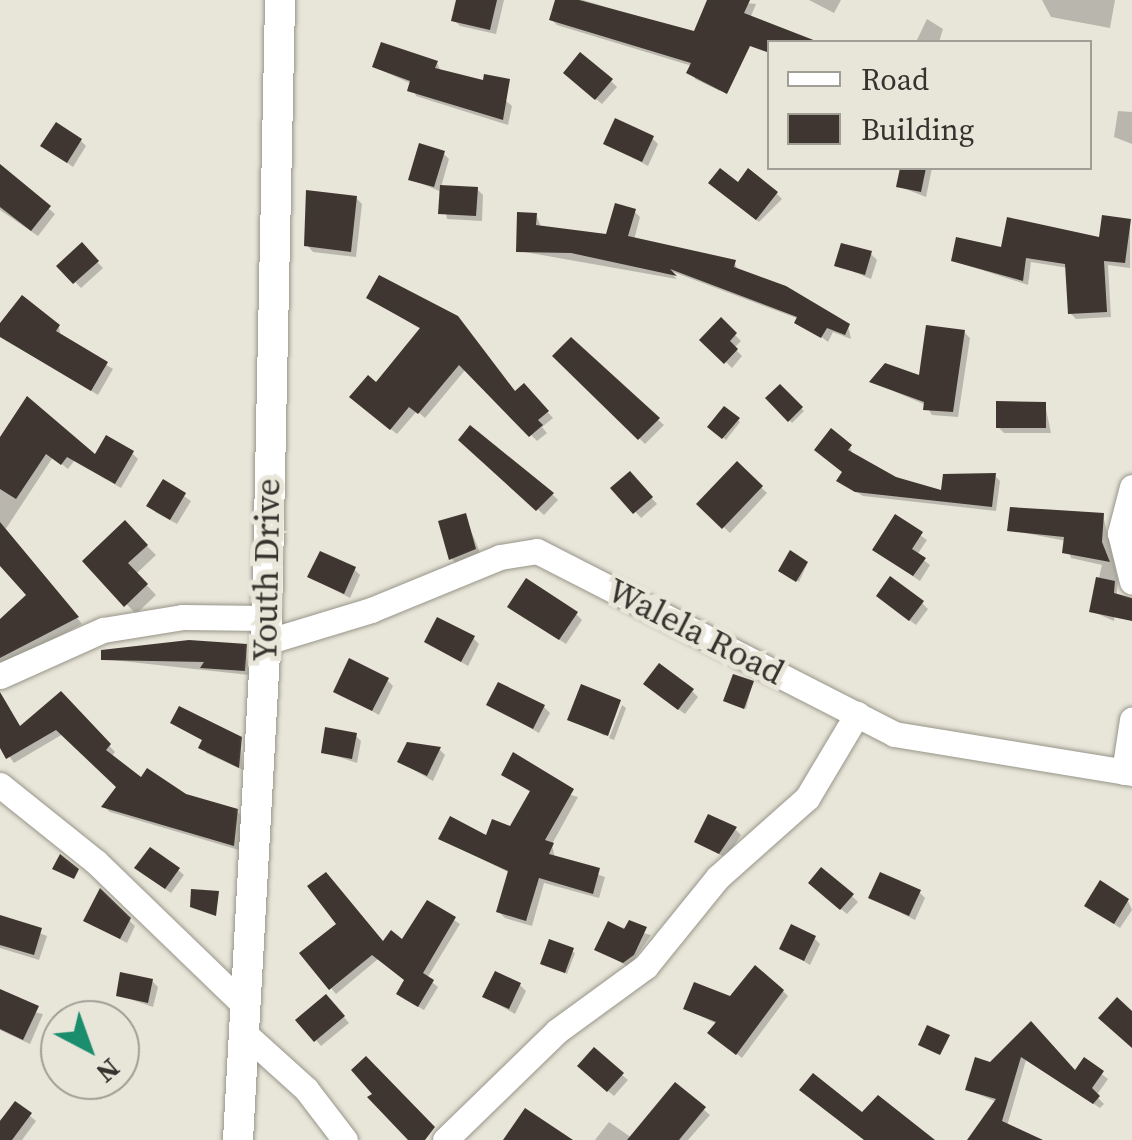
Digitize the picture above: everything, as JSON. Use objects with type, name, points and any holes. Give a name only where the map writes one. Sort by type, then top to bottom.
[{"type":"street","name":"Youth Drive","points":[[238,1140],[267,630],[280,0]]},
{"type":"street","points":[[1132,487],[1120,533],[1132,582]]},
{"type":"street","name":"Walela Road","points":[[0,676],[103,630],[182,618],[267,630],[500,557],[537,551],[856,714],[930,744],[1128,772]]},
{"type":"street","points":[[445,1140],[532,1062],[557,1030],[646,966],[718,877],[807,798],[856,714]]},
{"type":"street","points":[[1128,772],[1132,720]]},
{"type":"street","points":[[0,785],[96,862],[245,1020],[345,1140]]},
{"type":"building","points":[[456,0],[497,0],[490,30],[451,21]]},
{"type":"building","points":[[555,0],[579,0],[694,31],[707,0],[750,0],[744,13],[813,40],[767,40],[767,52],[750,46],[727,94],[686,73],[691,63],[549,20]]},
{"type":"building","points":[[381,42],[438,61],[435,68],[483,80],[484,74],[510,79],[503,120],[407,91],[410,81],[372,67]]},
{"type":"building","points":[[580,52],[613,79],[595,100],[563,73]]},
{"type":"building","points":[[615,118],[654,136],[642,162],[603,144]]},
{"type":"building","points":[[56,122],[82,139],[67,163],[40,146]]},
{"type":"building","points":[[419,143],[445,151],[434,187],[408,180]]},
{"type":"building","points":[[0,164],[51,206],[31,231],[0,207]]},
{"type":"building","points":[[720,168],[738,182],[748,168],[778,192],[756,220],[708,183]]},
{"type":"building","points":[[900,170],[926,170],[921,192],[896,187]]},
{"type":"building","points":[[440,185],[478,187],[476,216],[438,214]]},
{"type":"building","points":[[306,190],[357,196],[351,252],[304,246]]},
{"type":"building","points":[[615,203],[636,209],[628,236],[736,260],[734,267],[786,286],[850,324],[845,335],[827,328],[821,338],[794,323],[797,317],[670,269],[677,276],[571,253],[516,252],[517,212],[537,213],[536,225],[606,234]]},
{"type":"building","points":[[1102,215],[1131,219],[1125,263],[1104,261],[1107,312],[1068,314],[1065,264],[1026,258],[1023,281],[951,261],[956,237],[1001,247],[1007,217],[1099,237]]},
{"type":"building","points":[[82,242],[99,261],[73,284],[56,266]]},
{"type":"building","points":[[841,243],[872,251],[865,275],[834,266]]},
{"type":"building","points":[[379,275],[458,316],[515,391],[524,383],[549,411],[538,420],[543,425],[529,437],[459,365],[418,414],[409,407],[390,430],[349,397],[368,375],[376,382],[420,328],[366,298]]},
{"type":"building","points":[[22,295],[60,325],[56,331],[108,362],[91,391],[0,337],[0,323]]},
{"type":"building","points":[[721,317],[737,333],[730,341],[738,349],[724,364],[699,340]]},
{"type":"building","points":[[926,325],[965,330],[953,412],[923,410],[924,402],[869,382],[885,363],[919,375]]},
{"type":"building","points":[[571,337],[660,418],[638,440],[552,356]]},
{"type":"building","points":[[780,384],[803,407],[788,422],[765,398]]},
{"type":"building","points":[[27,396],[95,454],[106,435],[134,451],[115,484],[67,457],[61,465],[46,454],[16,499],[0,489],[0,437]]},
{"type":"building","points":[[996,401],[1046,402],[1046,428],[996,428]]},
{"type":"building","points":[[724,406],[740,418],[722,439],[707,427]]},
{"type":"building","points":[[470,425],[554,493],[536,511],[458,440]]},
{"type":"building","points":[[831,428],[852,445],[848,450],[896,477],[941,490],[943,474],[996,473],[992,507],[855,492],[836,481],[842,472],[814,450]]},
{"type":"building","points":[[737,461],[763,486],[722,529],[696,504]]},
{"type":"building","points":[[630,471],[653,497],[633,514],[610,488]]},
{"type":"building","points":[[163,479],[186,493],[170,520],[146,506]]},
{"type":"building","points":[[1010,507],[1104,513],[1102,542],[1110,562],[1062,553],[1064,537],[1007,531]]},
{"type":"building","points":[[466,513],[476,549],[449,560],[438,521]]},
{"type":"building","points":[[895,514],[923,532],[912,549],[926,558],[913,576],[872,550]]},
{"type":"building","points":[[125,520],[148,545],[128,563],[148,584],[124,607],[82,561]]},
{"type":"building","points":[[0,522],[79,617],[0,658],[0,619],[26,595],[0,566]]},
{"type":"building","points":[[790,550],[808,562],[796,582],[778,571]]},
{"type":"building","points":[[320,551],[356,567],[344,594],[307,577]]},
{"type":"building","points":[[890,576],[924,601],[909,621],[876,596]]},
{"type":"building","points":[[1096,577],[1115,581],[1114,593],[1132,598],[1132,621],[1089,612]]},
{"type":"building","points":[[526,578],[578,612],[559,640],[507,607]]},
{"type":"building","points":[[437,617],[475,636],[461,662],[424,642]]},
{"type":"building","points":[[189,640],[247,644],[245,671],[200,668],[204,662],[101,660],[101,650]]},
{"type":"building","points":[[349,658],[389,678],[372,711],[333,692]]},
{"type":"building","points":[[659,663],[694,689],[678,710],[643,684]]},
{"type":"building","points":[[733,674],[754,681],[744,709],[723,701]]},
{"type":"building","points":[[498,682],[545,705],[533,729],[486,705]]},
{"type":"building","points":[[581,684],[621,700],[608,736],[567,720]]},
{"type":"building","points":[[61,691],[111,744],[106,750],[141,777],[147,768],[186,794],[238,809],[234,846],[101,807],[116,787],[56,730],[6,759],[0,748],[0,692],[20,726]]},
{"type":"building","points":[[179,706],[242,737],[239,768],[198,748],[202,740],[170,723]]},
{"type":"building","points":[[325,727],[357,733],[352,759],[321,753]]},
{"type":"building","points":[[407,742],[441,747],[427,776],[397,762]]},
{"type":"building","points":[[513,752],[574,789],[545,840],[554,843],[549,854],[600,868],[593,894],[539,878],[526,921],[496,912],[508,871],[438,839],[450,816],[486,835],[492,819],[510,826],[530,791],[501,775]]},
{"type":"building","points":[[708,814],[737,827],[719,854],[694,842]]},
{"type":"building","points":[[150,847],[180,868],[165,889],[134,868]]},
{"type":"building","points":[[60,854],[79,869],[74,879],[52,869]]},
{"type":"building","points":[[821,867],[854,894],[840,910],[808,883]]},
{"type":"building","points":[[326,872],[383,941],[391,930],[402,939],[427,900],[456,917],[423,973],[434,980],[418,1007],[396,994],[404,980],[372,955],[329,990],[299,953],[336,924],[307,886]]},
{"type":"building","points":[[880,872],[921,890],[909,916],[868,898]]},
{"type":"building","points":[[1100,880],[1129,899],[1114,924],[1084,906]]},
{"type":"building","points":[[100,888],[131,918],[120,939],[83,921]]},
{"type":"building","points":[[191,889],[219,891],[216,916],[190,907]]},
{"type":"building","points":[[0,915],[42,928],[34,955],[0,945]]},
{"type":"building","points":[[629,920],[647,927],[634,955],[623,963],[594,950],[608,921],[624,929]]},
{"type":"building","points":[[791,924],[816,936],[804,961],[779,949]]},
{"type":"building","points":[[549,939],[574,948],[565,973],[540,964]]},
{"type":"building","points":[[755,965],[784,990],[736,1055],[707,1033],[716,1022],[683,1009],[694,982],[730,996]]},
{"type":"building","points":[[495,971],[521,983],[509,1009],[482,997]]},
{"type":"building","points":[[120,972],[153,979],[148,1003],[116,996]]},
{"type":"building","points":[[0,989],[39,1006],[23,1040],[0,1029]]},
{"type":"building","points":[[326,994],[345,1016],[314,1042],[295,1020]]},
{"type":"building","points":[[1117,997],[1132,1011],[1132,1048],[1098,1018]]},
{"type":"building","points":[[1031,1021],[1075,1070],[1084,1057],[1104,1071],[1092,1088],[1100,1096],[1093,1104],[1021,1057],[1002,1121],[1043,1140],[967,1140],[996,1099],[965,1090],[975,1057],[990,1062]]},
{"type":"building","points":[[927,1025],[950,1035],[940,1055],[918,1045]]},
{"type":"building","points":[[594,1047],[624,1073],[607,1092],[577,1066]]},
{"type":"building","points":[[366,1056],[435,1127],[425,1140],[408,1140],[367,1097],[372,1094],[351,1070]]},
{"type":"building","points":[[813,1073],[862,1112],[878,1095],[935,1140],[864,1140],[799,1090]]},
{"type":"building","points":[[675,1082],[706,1107],[679,1140],[627,1140]]},
{"type":"building","points":[[15,1101],[32,1113],[12,1140],[0,1140],[0,1121]]},
{"type":"building","points":[[525,1108],[573,1140],[503,1140]]}]
